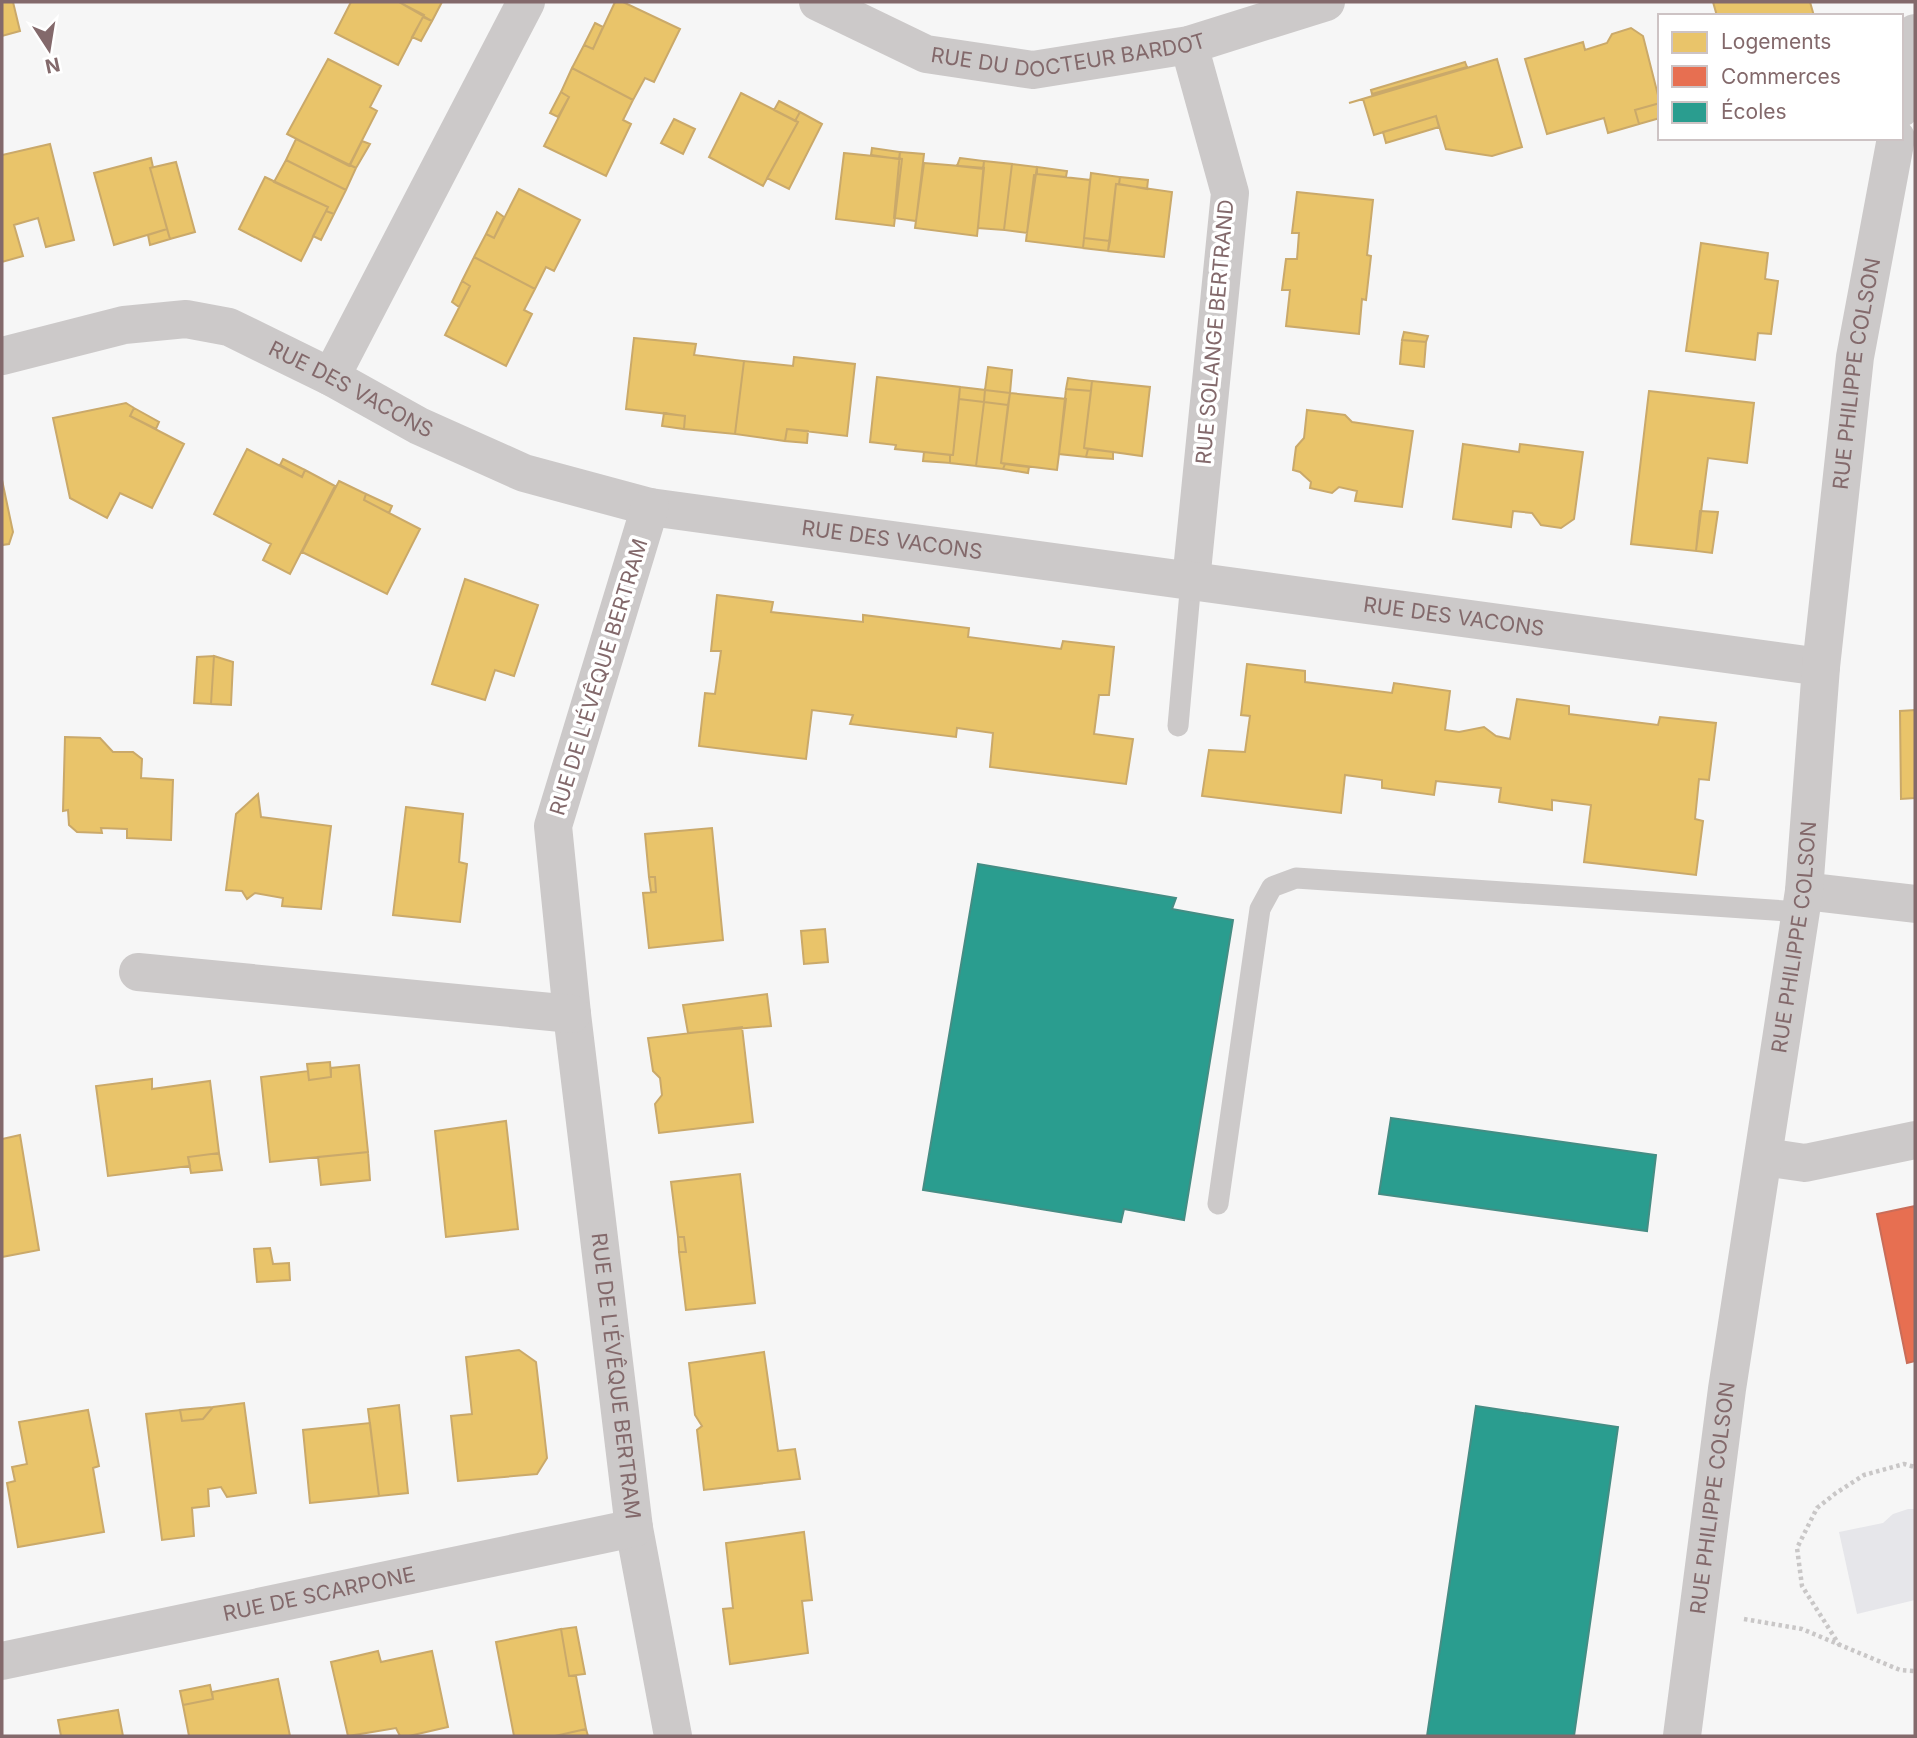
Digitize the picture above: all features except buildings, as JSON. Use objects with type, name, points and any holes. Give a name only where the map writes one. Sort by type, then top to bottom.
[{"type":"street","points":[[331,377],[526,2]]},
{"type":"street","name":"RUE DU DOCTEUR BARDOT","points":[[818,2],[926,54],[1034,70],[1189,45],[1326,2]]},
{"type":"street","points":[[1903,97],[1915,33]]},
{"type":"street","name":"RUE SOLANGE BERTRAND","points":[[1189,45],[1230,193],[1191,581]]},
{"type":"street","name":"RUE PHILIPPE COLSON","points":[[1682,1736],[1727,1389],[1802,902],[1821,667],[1855,357],[1896,140]]},
{"type":"street","name":"RUE DES VACONS","points":[[2,356],[124,325],[186,318],[229,327],[331,377],[419,426],[524,473],[650,507],[1821,667]]},
{"type":"street","name":"RUE DE L'ÉVÊQUE BERTRAM","points":[[650,507],[553,826],[572,1014],[634,1528],[673,1736]]},
{"type":"street","points":[[1802,902],[1915,904]]},
{"type":"street","points":[[138,972],[572,1014]]},
{"type":"street","points":[[1764,1157],[1805,1163],[1915,1140]]},
{"type":"street","name":"RUE DE SCARPONE","points":[[2,1661],[634,1528]]},
{"type":"lane","points":[[1178,726],[1191,581]]},
{"type":"lane","points":[[1218,1204],[1260,909],[1272,887],[1296,878],[1802,902]]},
{"type":"path","points":[[1840,1646],[1802,1587],[1797,1548],[1817,1508],[1836,1493],[1864,1475],[1904,1464],[1915,1467]]},
{"type":"path","points":[[1698,1611],[1802,1629],[1900,1670],[1915,1671]]},
{"type":"shaded area","points":[[1915,1509],[1915,1600],[1857,1614],[1839,1532],[1883,1523],[1893,1514]]}]
